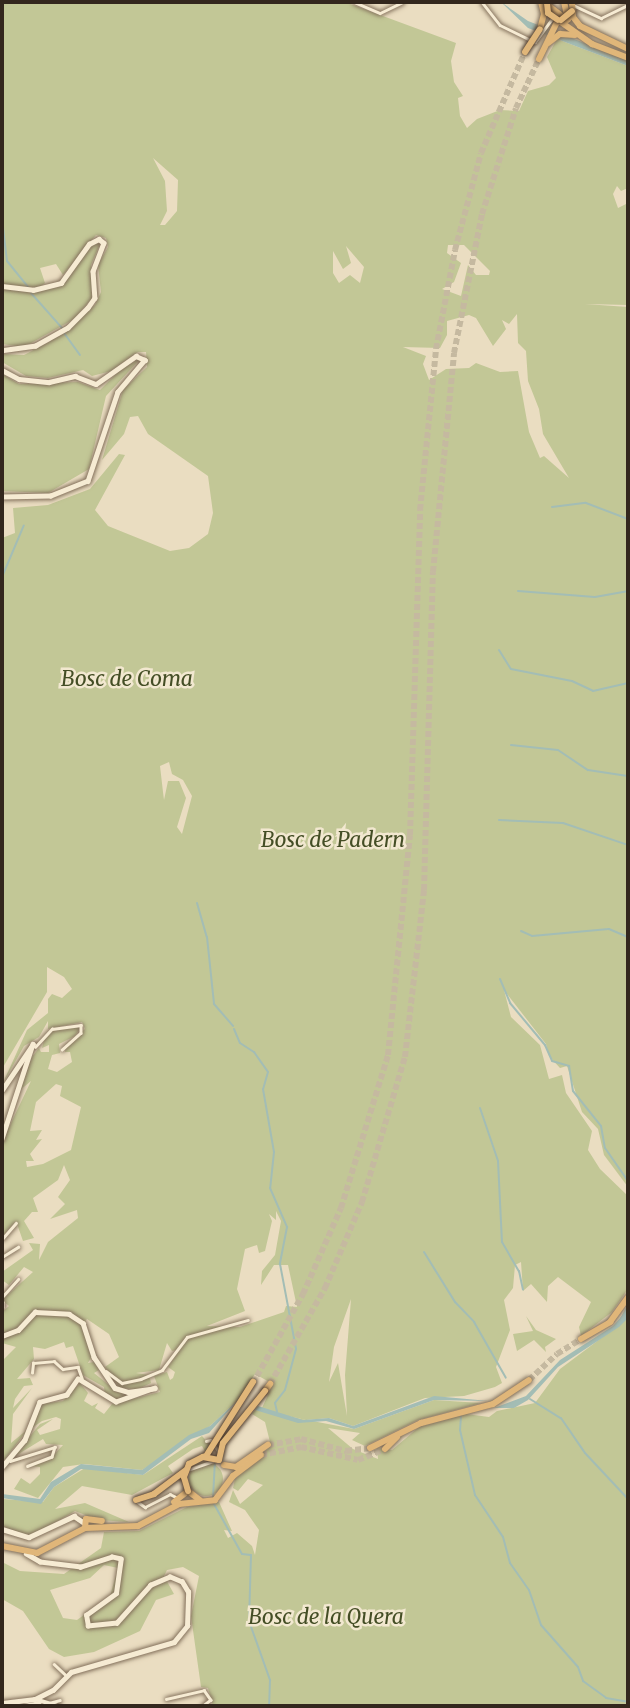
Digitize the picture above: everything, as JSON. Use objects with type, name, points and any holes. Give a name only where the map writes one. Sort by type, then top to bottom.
[{"type":"highway","points":[[540,29],[544,13],[564,2]]},
{"type":"highway","points":[[556,8],[569,22],[625,52]]},
{"type":"highway","points":[[525,52],[556,8]]},
{"type":"highway","points":[[556,8],[582,38]]},
{"type":"highway","points":[[541,55],[556,8]]},
{"type":"highway","points":[[556,8],[580,26],[625,52]]},
{"type":"highway","points":[[546,44],[560,34],[625,52]]},
{"type":"highway","points":[[581,1339],[610,1322],[628,1297]]},
{"type":"highway","points":[[136,1500],[171,1482],[205,1456],[255,1379]]},
{"type":"highway","points":[[370,1448],[407,1429],[503,1399],[529,1380]]},
{"type":"highway","points":[[229,1484],[222,1462],[223,1443],[267,1387]]},
{"type":"highway","points":[[385,1449],[407,1429]]},
{"type":"highway","points":[[205,1456],[236,1467],[268,1445]]},
{"type":"highway","points":[[2,1545],[26,1554],[40,1551],[87,1525],[135,1523],[181,1500],[222,1500],[229,1484],[261,1455]]},
{"type":"highway","points":[[181,1500],[186,1488],[186,1470]]},
{"type":"highway","points":[[171,1482],[186,1488],[202,1501]]},
{"type":"highway","points":[[2,1545],[40,1551]]},
{"type":"main road","points":[[2,286],[30,290],[61,283],[89,244],[103,242],[103,254],[93,271],[94,302],[63,330],[32,347],[2,351]]},
{"type":"main road","points":[[2,370],[19,379],[50,382],[75,376],[96,384],[136,356],[144,357],[144,364],[118,393],[88,481],[51,496],[2,497]]},
{"type":"main road","points":[[2,1090],[31,1044],[35,1047],[2,1139]]},
{"type":"main road","points":[[2,1336],[18,1330],[35,1312],[69,1314],[83,1323],[103,1370],[119,1391],[138,1391],[152,1385],[155,1390],[116,1402],[93,1391],[82,1378],[67,1395],[40,1402],[25,1440],[3,1466]]},
{"type":"main road","points":[[2,1529],[23,1537],[53,1529],[74,1513],[87,1525]]},
{"type":"main road","points":[[40,1551],[41,1562]]},
{"type":"main road","points":[[2,1703],[37,1700],[53,1690],[67,1676],[177,1641],[187,1626],[188,1591],[182,1582],[163,1578],[147,1589],[124,1619],[106,1628],[90,1627],[84,1617],[114,1597],[121,1559],[112,1557],[83,1567],[41,1562],[26,1554]]},
{"type":"street","points":[[354,2],[380,13],[403,2]]},
{"type":"street","points":[[482,2],[508,30],[535,41],[542,37],[556,8],[601,18],[628,5]]},
{"type":"street","points":[[35,1047],[52,1029],[82,1026],[81,1033],[62,1051]]},
{"type":"street","points":[[2,1239],[16,1223]]},
{"type":"street","points":[[2,1257],[18,1247]]},
{"type":"street","points":[[2,1302],[18,1279]]},
{"type":"street","points":[[103,1370],[122,1383],[141,1380],[162,1370],[187,1337],[248,1320]]},
{"type":"street","points":[[32,1373],[33,1363],[54,1361],[64,1369],[78,1367],[82,1378]]},
{"type":"street","points":[[181,1500],[171,1493],[145,1507],[138,1501],[196,1466],[219,1458],[213,1442],[206,1441]]},
{"type":"street","points":[[3,1466],[54,1446],[56,1452],[49,1458],[28,1466]]},
{"type":"street","points":[[54,1664],[67,1676]]},
{"type":"street","points":[[166,1699],[204,1690],[210,1703],[203,1706]]},
{"type":"street","points":[[18,1706],[37,1700],[58,1706]]},
{"type":"street","points":[[47,1704],[60,1700]]},
{"type":"green space","points":[[2,2],[345,2],[456,43],[451,61],[454,82],[463,96],[458,98],[460,116],[467,128],[477,119],[500,110],[519,111],[528,91],[549,85],[556,78],[547,57],[557,39],[628,66],[628,188],[621,191],[617,186],[613,194],[618,208],[628,203],[628,305],[585,304],[628,307],[628,1187],[604,1155],[598,1129],[582,1112],[567,1066],[560,1068],[549,1056],[546,1044],[504,990],[511,1017],[540,1045],[549,1079],[562,1075],[566,1093],[592,1131],[588,1150],[600,1169],[628,1196],[628,1289],[612,1312],[581,1336],[579,1327],[591,1302],[558,1277],[548,1286],[547,1302],[531,1284],[523,1291],[521,1262],[515,1265],[513,1288],[504,1300],[510,1330],[496,1367],[502,1383],[495,1387],[464,1396],[425,1398],[353,1426],[329,1418],[306,1420],[261,1410],[273,1384],[255,1374],[238,1400],[210,1426],[142,1470],[84,1464],[63,1467],[38,1498],[14,1489],[21,1478],[30,1484],[40,1474],[40,1467],[32,1466],[50,1459],[63,1445],[46,1444],[43,1439],[12,1458],[40,1424],[53,1419],[37,1430],[40,1435],[60,1429],[61,1419],[56,1417],[42,1421],[32,1428],[40,1404],[63,1401],[80,1383],[88,1393],[84,1401],[92,1406],[98,1403],[95,1408],[104,1414],[112,1404],[160,1392],[154,1376],[167,1372],[170,1380],[173,1378],[175,1372],[168,1367],[180,1349],[172,1351],[167,1343],[159,1370],[136,1373],[149,1375],[151,1383],[138,1389],[120,1388],[105,1367],[119,1357],[109,1334],[87,1319],[82,1326],[92,1356],[88,1363],[94,1362],[99,1370],[94,1373],[115,1390],[136,1393],[117,1401],[105,1396],[104,1387],[83,1375],[73,1346],[66,1348],[64,1342],[45,1349],[33,1347],[34,1359],[17,1379],[30,1378],[33,1385],[24,1386],[15,1399],[13,1408],[32,1388],[13,1414],[11,1443],[28,1429],[2,1463],[2,1361],[16,1347],[2,1343],[2,1312],[9,1306],[2,1300],[33,1272],[24,1267],[9,1285],[2,1280],[2,1272],[33,1250],[29,1243],[40,1244],[39,1260],[48,1242],[78,1218],[77,1210],[50,1219],[65,1204],[58,1197],[70,1180],[64,1165],[58,1180],[33,1198],[38,1212],[32,1212],[24,1221],[34,1238],[23,1241],[16,1221],[2,1237],[2,1142],[31,1081],[19,1091],[32,1057],[39,1048],[41,1052],[49,1052],[49,1045],[42,1048],[45,1036],[53,1030],[81,1027],[75,1036],[59,1044],[60,1053],[52,1055],[48,1069],[57,1072],[72,1062],[70,1052],[65,1052],[66,1044],[85,1029],[82,1022],[48,1029],[48,1021],[39,1037],[24,1046],[2,1085],[27,1030],[48,1013],[48,999],[52,994],[62,998],[72,989],[64,977],[47,967],[47,992],[2,1069],[2,538],[15,533],[13,508],[48,505],[90,489],[119,454],[125,455],[95,510],[108,526],[170,551],[189,548],[208,534],[213,513],[208,476],[148,434],[138,416],[130,417],[124,434],[102,460],[123,390],[147,367],[146,352],[138,352],[111,371],[92,376],[83,370],[48,378],[26,376],[2,362],[2,354],[24,355],[49,342],[95,305],[101,292],[98,265],[108,247],[106,238],[96,235],[63,275],[56,264],[40,268],[45,283],[36,291],[58,287],[94,243],[100,244],[91,265],[92,298],[74,319],[24,347],[2,344]],"holes":[[[153,158],[178,180],[177,211],[165,225],[160,225],[167,211],[165,181]],[[448,245],[464,245],[490,271],[489,275],[476,275],[468,265],[461,296],[442,289],[454,282],[461,263],[447,253]],[[346,246],[364,267],[360,283],[350,275],[339,283],[333,273],[333,251],[343,269],[351,263]],[[517,314],[518,343],[526,351],[528,381],[539,409],[543,434],[569,478],[544,456],[540,458],[529,432],[518,371],[500,372],[476,363],[469,368],[446,369],[429,380],[423,364],[426,356],[403,347],[440,348],[447,335],[447,321],[469,315],[476,318],[493,346],[506,329],[502,320],[509,324]],[[169,762],[172,774],[183,780],[192,796],[182,834],[177,827],[186,798],[179,781],[168,781],[164,800],[160,766]],[[56,1084],[62,1086],[60,1096],[81,1107],[71,1150],[43,1164],[27,1167],[26,1161],[34,1161],[30,1154],[42,1139],[36,1140],[42,1130],[30,1131],[36,1102]],[[276,1211],[281,1221],[275,1255],[262,1271],[261,1285],[274,1265],[288,1265],[297,1307],[286,1306],[284,1312],[240,1327],[207,1326],[245,1311],[237,1289],[245,1249],[257,1245],[259,1253],[265,1251],[272,1221],[269,1214],[276,1220]],[[351,1299],[345,1375],[347,1416],[338,1363],[329,1382],[334,1347]]]},
{"type":"green space","points":[[141,358],[106,396],[89,469],[48,493],[2,491],[2,374],[19,384],[78,382],[100,390],[121,369]]},
{"type":"green space","points":[[526,1316],[536,1330],[556,1339],[545,1347],[546,1352],[534,1340],[517,1351],[513,1334],[533,1331]]},
{"type":"green space","name":"Bosc de la Quera","points":[[628,1318],[628,1706],[213,1706],[208,1688],[201,1687],[191,1616],[199,1576],[183,1567],[167,1570],[164,1576],[174,1594],[156,1600],[140,1631],[94,1652],[64,1657],[49,1649],[23,1611],[2,1599],[2,1562],[20,1571],[64,1574],[101,1548],[104,1532],[139,1531],[187,1507],[219,1502],[232,1531],[224,1530],[228,1538],[237,1533],[252,1546],[255,1555],[259,1530],[245,1510],[229,1502],[233,1490],[240,1504],[263,1485],[248,1479],[238,1491],[233,1488],[235,1479],[271,1446],[265,1422],[252,1414],[255,1410],[354,1429],[434,1400],[481,1403],[418,1420],[365,1446],[352,1440],[360,1433],[328,1428],[353,1449],[378,1459],[377,1448],[392,1450],[419,1427],[466,1414],[489,1417],[497,1411],[535,1403],[560,1369]],"holes":[[[104,1565],[118,1568],[110,1596],[77,1620],[63,1618],[50,1590],[90,1578]]]},
{"type":"green space","points":[[202,1436],[211,1446],[206,1453],[202,1446],[193,1449],[168,1466],[173,1473],[132,1495],[82,1486],[55,1509],[85,1503],[129,1522],[98,1520],[75,1511],[35,1534],[23,1535],[2,1526],[2,1499],[43,1502],[54,1487],[85,1468],[143,1475]]},
{"type":"green space","points":[[206,1462],[218,1467],[223,1479],[218,1491],[206,1496],[194,1491],[189,1479],[194,1467]]},
{"type":"water","points":[[501,2],[528,21],[628,60],[628,66],[528,28]]},
{"type":"water","points":[[628,1309],[628,1318],[619,1327],[558,1367],[528,1400],[514,1408],[494,1408],[526,1396],[560,1360],[613,1326]]},
{"type":"water","points":[[434,1396],[489,1401],[434,1400],[354,1429],[326,1421],[298,1423],[255,1410],[258,1406],[303,1420],[329,1418],[353,1426]]},
{"type":"water","points":[[238,1400],[209,1433],[191,1439],[143,1475],[81,1469],[54,1487],[41,1504],[2,1498],[2,1494],[40,1499],[51,1482],[81,1464],[142,1470],[189,1435],[210,1426]]},
{"type":"waterway","points":[[2,219],[7,261],[29,288]]},
{"type":"waterway","points":[[31,293],[62,328]]},
{"type":"waterway","points":[[64,333],[80,355]]},
{"type":"waterway","points":[[552,507],[586,503],[628,519]]},
{"type":"waterway","points":[[2,577],[24,525]]},
{"type":"waterway","points":[[518,591],[595,597],[628,591]]},
{"type":"waterway","points":[[499,650],[511,669],[572,681],[593,691],[628,683]]},
{"type":"waterway","points":[[511,745],[558,750],[588,770],[628,776]]},
{"type":"waterway","points":[[499,820],[563,823],[628,845]]},
{"type":"waterway","points":[[197,903],[207,937],[214,1004],[233,1026]]},
{"type":"waterway","points":[[521,931],[532,936],[609,929],[628,937]]},
{"type":"waterway","points":[[500,979],[510,1003],[545,1045],[552,1061],[569,1066],[573,1091],[601,1126],[605,1148],[628,1181]]},
{"type":"waterway","points":[[234,1029],[240,1043],[254,1052],[268,1072],[263,1089],[274,1152],[270,1188],[287,1227],[280,1264],[296,1349],[285,1390],[275,1403],[277,1412]]},
{"type":"waterway","points":[[480,1108],[498,1161],[502,1242],[519,1271],[523,1290]]},
{"type":"waterway","points":[[424,1252],[455,1302],[474,1322],[506,1378]]},
{"type":"waterway","points":[[621,1319],[628,1306]]},
{"type":"waterway","points":[[530,1399],[561,1418],[585,1453],[628,1499]]},
{"type":"waterway","points":[[461,1416],[460,1430],[475,1495],[503,1537],[510,1563],[529,1590],[541,1625],[578,1667],[583,1681],[606,1698],[628,1702]]},
{"type":"waterway","points":[[213,1498],[215,1464]]},
{"type":"waterway","points":[[214,1504],[242,1554],[251,1555],[249,1621],[270,1680],[269,1706]]},
{"type":"tunnel","points":[[257,1376],[303,1294],[341,1208],[388,1055],[410,835],[420,510],[436,349],[455,250],[481,153],[525,52]]},
{"type":"tunnel","points":[[270,1384],[325,1288],[362,1202],[405,1057],[424,890],[433,572],[454,353],[482,214],[516,108],[539,59]]},
{"type":"tunnel","points":[[529,1380],[557,1354],[581,1339]]},
{"type":"tunnel","points":[[268,1445],[301,1439],[346,1451],[370,1448]]},
{"type":"tunnel","points":[[261,1455],[301,1447],[358,1460],[385,1449]]},
{"type":"park label","name":"Bosc de Coma","points":[[127,679]]},
{"type":"park label","name":"Bosc de Padern","points":[[333,840]]}]
